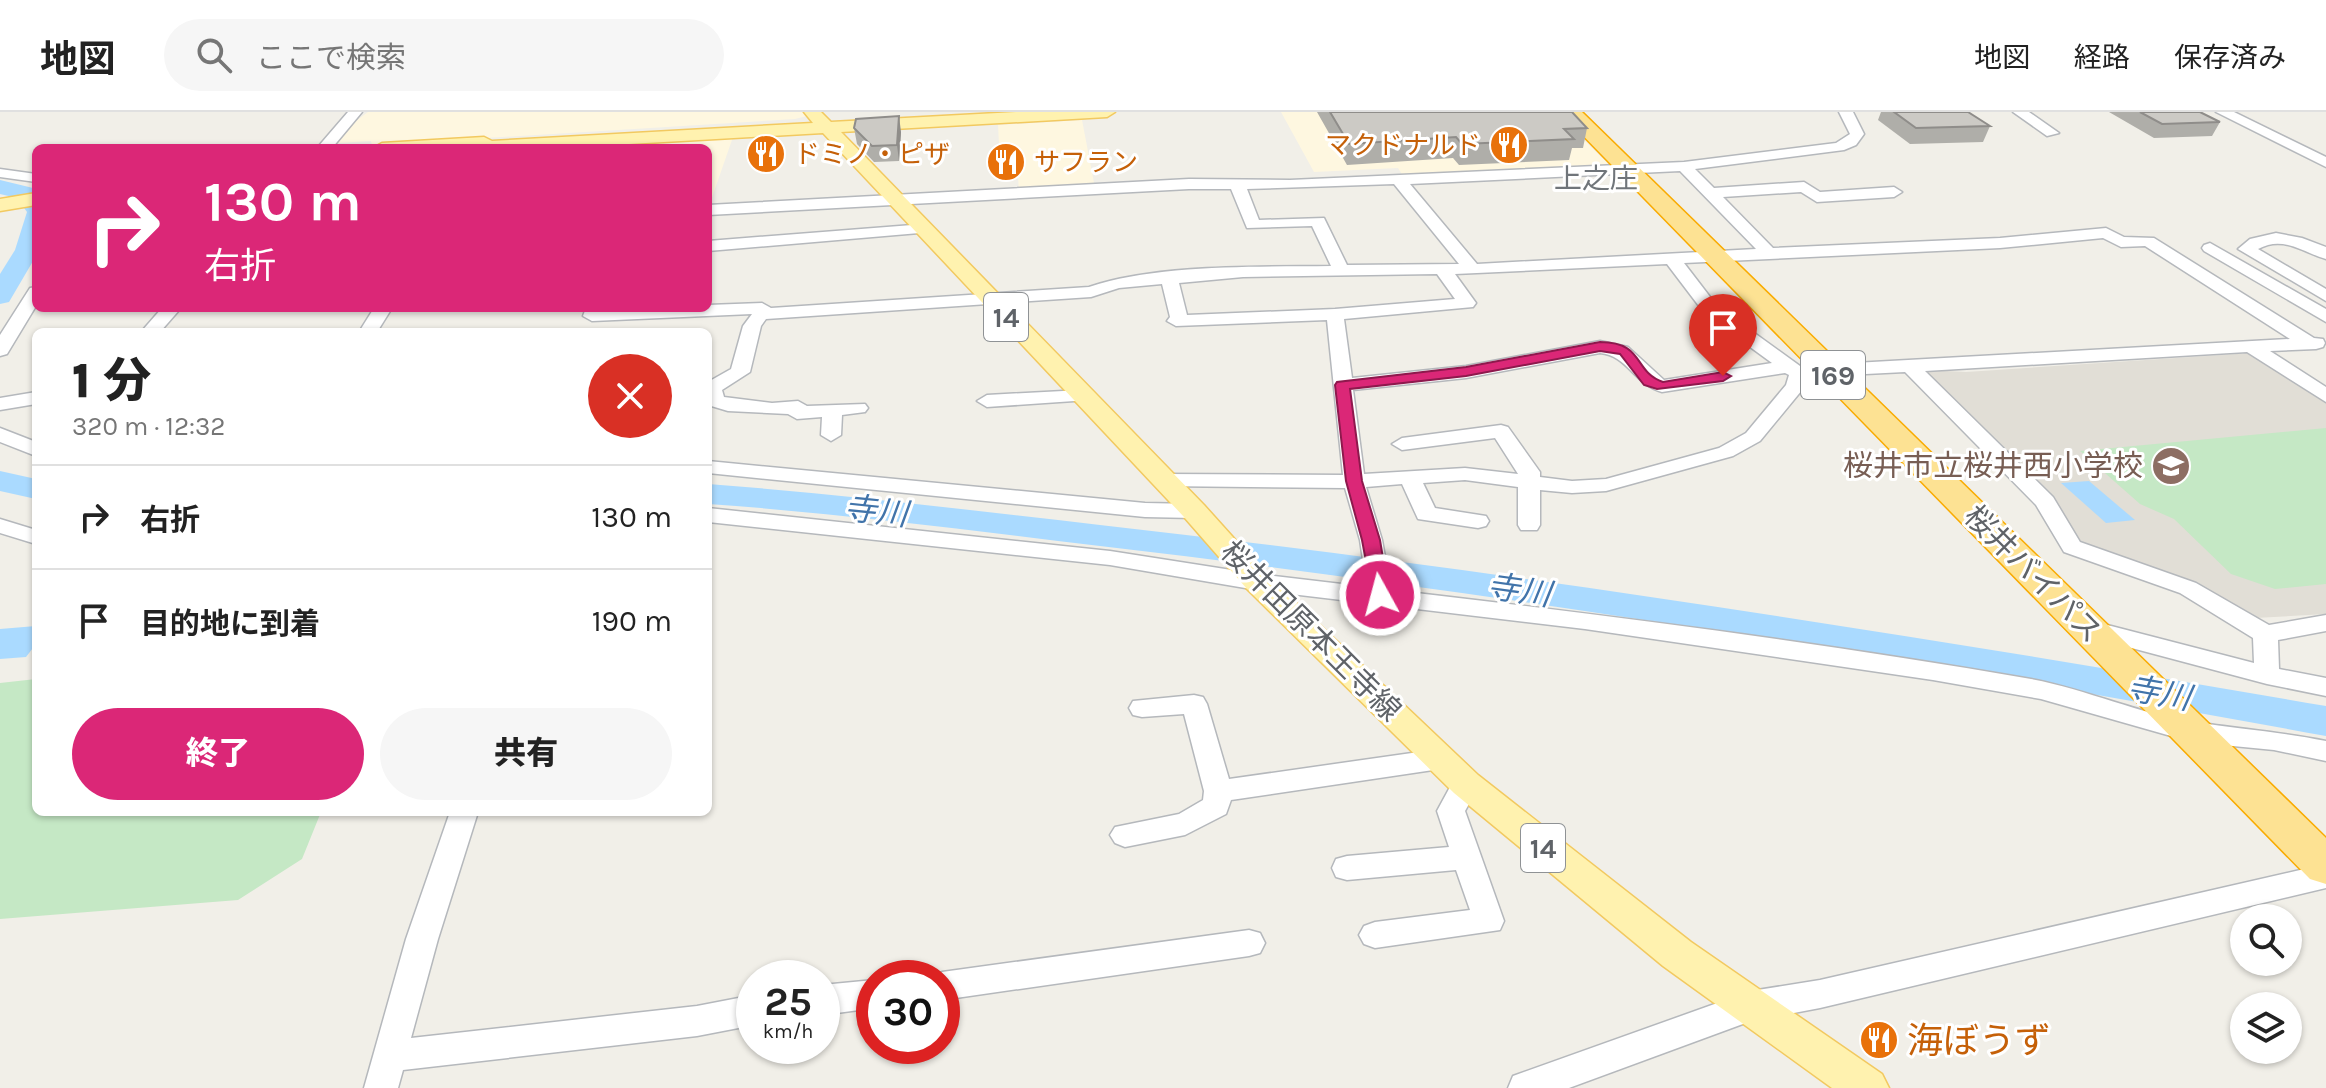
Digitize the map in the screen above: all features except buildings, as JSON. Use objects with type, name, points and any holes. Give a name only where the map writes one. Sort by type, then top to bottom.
[{"type":"highway","name":"桜井バイパス","points":[[1570,112],[2326,866]]},
{"type":"main road","points":[[447,144],[1013,112]]},
{"type":"main road","points":[[518,144],[820,121],[1107,112]]},
{"type":"main road","name":"桜井田原本王寺線","points":[[820,121],[1161,480],[1198,515],[1253,577],[1466,784],[1677,954],[1867,1088]]},
{"type":"main road","points":[[0,208],[32,203]]},
{"type":"street","points":[[327,144],[355,112]]},
{"type":"street","points":[[712,210],[1131,187],[1684,166],[1839,147],[1851,142],[1857,134],[1846,112]]},
{"type":"street","points":[[2014,115],[2056,126],[2046,112]]},
{"type":"street","points":[[2223,112],[2326,163]]},
{"type":"street","points":[[2014,115],[2028,132]]},
{"type":"street","points":[[1684,166],[1769,253]]},
{"type":"street","points":[[0,173],[32,177]]},
{"type":"street","points":[[1397,178],[1473,270]]},
{"type":"street","points":[[1237,184],[1253,225],[1318,221],[1341,270]]},
{"type":"street","points":[[1708,193],[1804,187],[1817,197],[1894,192]]},
{"type":"street","points":[[712,246],[925,229]]},
{"type":"street","points":[[761,314],[1091,292],[1117,283],[1243,272],[1473,270],[1714,255],[2000,243],[2106,233],[2121,242],[2148,241],[2318,343]]},
{"type":"street","points":[[2326,254],[2298,238],[2258,240],[2246,249],[2326,296]]},
{"type":"street","points":[[2210,248],[2326,317]]},
{"type":"street","points":[[1161,480],[1321,483],[1465,474],[1572,487],[1606,485],[1726,452],[1753,437],[1795,386],[1792,369],[1711,310],[1671,258]]},
{"type":"street","points":[[1170,280],[1179,317],[1176,321],[1335,314],[1467,303],[1443,270]]},
{"type":"street","points":[[0,350],[32,298]]},
{"type":"street","points":[[712,311],[762,308],[752,326],[740,372],[712,398]]},
{"type":"street","points":[[154,328],[168,312]]},
{"type":"street","points":[[594,312],[592,316],[686,312],[681,328]]},
{"type":"street","points":[[1335,314],[1354,481],[1371,540],[1379,587]]},
{"type":"street","points":[[1342,385],[1466,372],[1615,346],[1625,351],[1649,382],[1662,386],[1792,369],[1953,365],[2318,343]]},
{"type":"street","points":[[2253,348],[2326,396]]},
{"type":"street","points":[[1908,364],[2045,502],[2072,547],[2188,588],[2265,634],[2326,623]]},
{"type":"street","points":[[987,401],[1082,396]]},
{"type":"street","points":[[0,404],[32,399]]},
{"type":"street","points":[[712,399],[728,405],[772,409],[798,407],[797,413],[858,408]]},
{"type":"street","points":[[831,435],[832,410]]},
{"type":"street","points":[[1402,444],[1501,431],[1529,472],[1529,525]]},
{"type":"street","points":[[0,434],[32,448]]},
{"type":"street","points":[[712,467],[1198,515]]},
{"type":"street","points":[[1409,476],[1426,514],[1478,521]]},
{"type":"street","points":[[712,515],[1110,558],[1253,577],[1379,587],[1933,671],[2041,690],[2187,727],[2326,751]]},
{"type":"street","points":[[0,526],[32,536]]},
{"type":"street","points":[[2092,632],[2326,687]]},
{"type":"street","points":[[2265,634],[2267,675]]},
{"type":"street","points":[[1125,835],[1185,824],[1216,806],[1218,791],[1194,704],[1142,708]]},
{"type":"street","points":[[1218,791],[1440,759]]},
{"type":"street","points":[[1375,935],[1489,921],[1451,811],[1466,784]]},
{"type":"street","points":[[381,1088],[422,939],[463,816]]},
{"type":"street","points":[[1347,868],[1467,857]]},
{"type":"street","points":[[1525,1088],[1751,1006],[1820,994],[2326,876]]},
{"type":"street","points":[[960,983],[1249,943]]},
{"type":"street","points":[[391,1056],[697,1021],[736,1013]]},
{"type":"shaded area","points":[[368,112],[803,112],[807,116],[388,144],[372,144],[371,141],[338,143],[352,124]]},
{"type":"shaded area","points":[[1281,112],[1556,112],[1609,165],[1403,176],[1398,168],[1314,172]]},
{"type":"shaded area","points":[[1082,120],[1095,188],[1019,192],[1017,161],[1000,162],[998,125]]},
{"type":"shaded area","points":[[733,137],[712,197],[712,144],[657,142]]},
{"type":"shaded area","name":"桜井市立桜井西小学校","points":[[2252,353],[2326,400],[2326,614],[2255,618],[2091,548],[2077,538],[1924,373],[1928,370],[1966,372]]},
{"type":"green space","points":[[2326,428],[2326,584],[2275,589],[2231,574],[2174,519],[2140,504],[2080,451]]},
{"type":"green space","points":[[32,679],[32,816],[319,816],[302,859],[238,900],[0,919],[0,683]]},
{"type":"water","points":[[2089,481],[2135,520],[2106,523],[2061,483]]},
{"type":"water","points":[[32,626],[32,649],[26,657],[0,659],[0,629]]},
{"type":"waterway","name":"寺川","points":[[0,187],[25,193],[32,203]]},
{"type":"waterway","name":"寺川","points":[[0,296],[27,250],[32,231]]},
{"type":"waterway","name":"寺川","points":[[0,481],[32,488]]},
{"type":"waterway","name":"寺川","points":[[712,494],[925,514],[1438,578],[1883,645],[2326,721]]},
{"type":"place","name":"マクドナルド","points":[[1509,145]]},
{"type":"place","name":"ドミノ・ピザ","points":[[766,154]]},
{"type":"place","name":"サフラン","points":[[1006,162]]},
{"type":"place","name":"桜井市立桜井西小学校","points":[[2171,466]]},
{"type":"place","name":"海ぼうず","points":[[1879,1040]]},
{"type":"district","name":"上之庄","points":[[1596,178]]},
{"type":"route","points":[[1380,595],[1371,540],[1354,481],[1342,385],[1466,372],[1567,351],[1615,346],[1625,351],[1649,382],[1662,386],[1723,376]]}]
